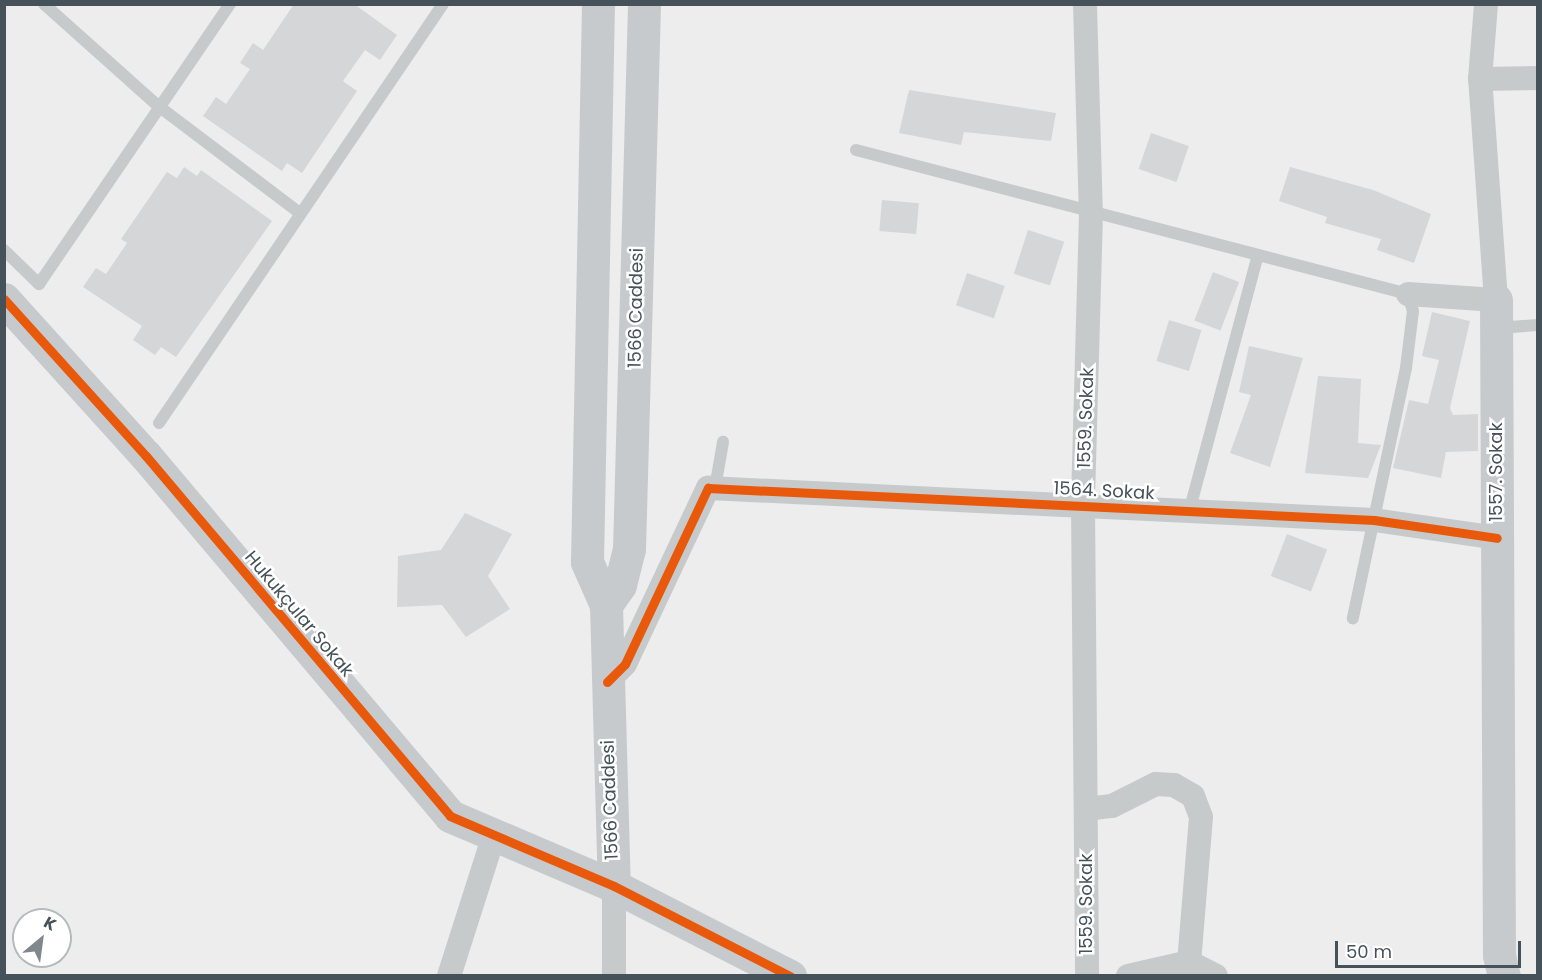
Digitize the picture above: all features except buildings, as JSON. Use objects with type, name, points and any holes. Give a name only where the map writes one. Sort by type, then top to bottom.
[{"type":"street","name":"1566 Caddesi","points":[[598,4],[586,536],[589,570],[606,605],[614,886]]},
{"type":"street","name":"1566 Caddesi","points":[[606,605],[620,585],[629,549],[644,4]]},
{"type":"street","name":"1559. Sokak","points":[[1085,4],[1092,213],[1083,506],[1087,975]]},
{"type":"street","name":"1557. Sokak","points":[[1486,4],[1480,79],[1496,314],[1497,969]]},
{"type":"street","points":[[1480,79],[1538,78]]},
{"type":"street","points":[[1408,294],[1496,314]]},
{"type":"street","name":"Hukukçular Sokak","points":[[4,299],[146,456],[450,816],[493,838],[614,886],[790,975]]},
{"type":"street","points":[[607,682],[625,664],[711,488]]},
{"type":"street","name":"1564. Sokak","points":[[711,488],[1374,520],[1497,538]]},
{"type":"street","points":[[1086,809],[1112,806],[1156,784],[1193,796],[1201,816],[1189,962]]},
{"type":"street","points":[[449,975],[493,838]]},
{"type":"street","points":[[614,886],[614,975]]},
{"type":"street","points":[[1128,975],[1189,962],[1216,975]]},
{"type":"lane","points":[[44,4],[157,105],[300,213]]},
{"type":"lane","points":[[4,250],[39,284],[157,105],[230,4]]},
{"type":"lane","points":[[159,423],[443,4]]},
{"type":"lane","points":[[856,150],[1257,258],[1408,294],[1413,310],[1406,368],[1353,618]]},
{"type":"lane","points":[[1189,512],[1257,258]]},
{"type":"lane","points":[[1496,314],[1538,325]]},
{"type":"lane","points":[[711,488],[723,442]]},
{"type":"cycle path","points":[[4,299],[146,456],[450,816],[614,886],[790,976]]},
{"type":"cycle path","points":[[607,682],[625,664],[708,488],[1374,520],[1497,538]]}]
